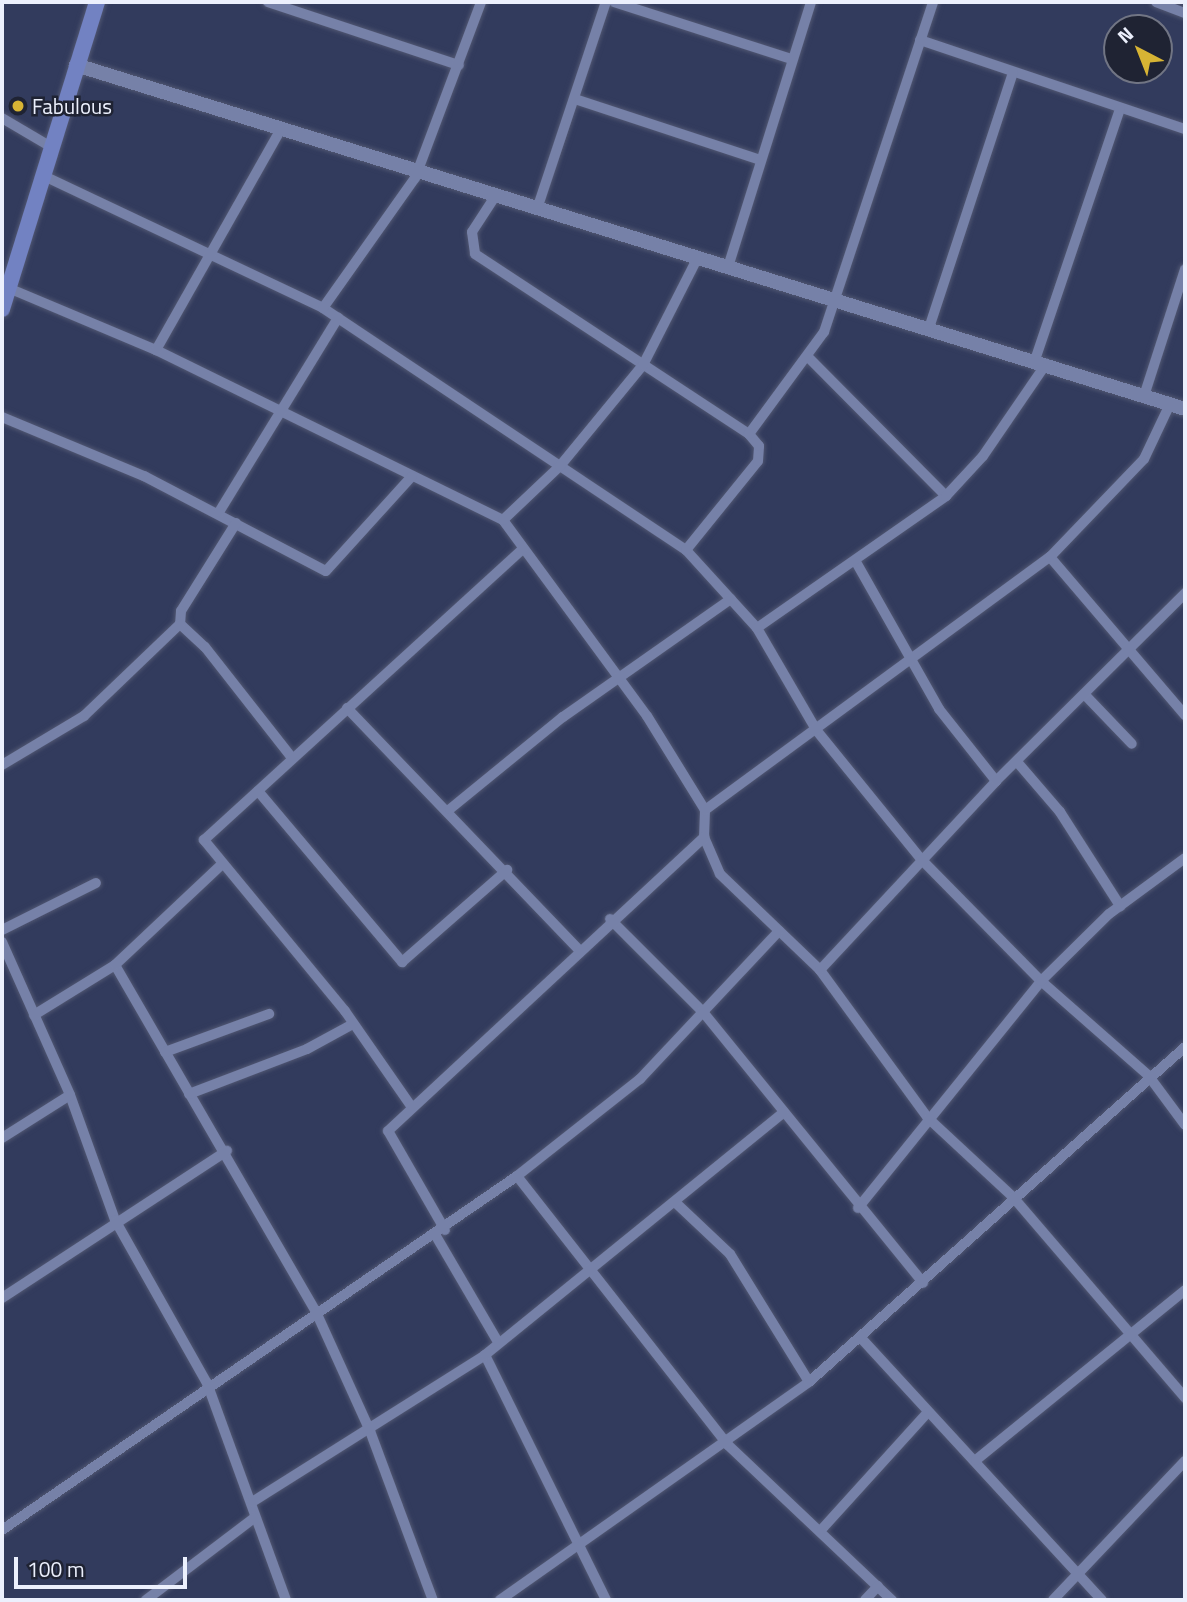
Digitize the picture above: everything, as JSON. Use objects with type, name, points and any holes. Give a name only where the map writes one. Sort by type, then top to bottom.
[{"type":"main road","points":[[2,309],[5,287],[44,176],[97,2]]},
{"type":"street","points":[[268,2],[459,65]]},
{"type":"street","points":[[323,309],[419,172],[481,2]]},
{"type":"street","points":[[537,209],[606,2]]},
{"type":"street","points":[[614,2],[792,59]]},
{"type":"street","points":[[728,267],[811,2]]},
{"type":"street","points":[[749,434],[809,358],[824,332],[832,300],[933,2]]},
{"type":"street","points":[[1156,2],[1185,13]]},
{"type":"street","points":[[920,40],[1185,129]]},
{"type":"street","points":[[76,65],[697,259],[832,300],[930,325],[1185,409]]},
{"type":"street","points":[[930,325],[1013,72]]},
{"type":"street","points":[[575,99],[760,160]]},
{"type":"street","points":[[757,628],[856,562],[946,496],[983,456],[1041,362],[1120,109]]},
{"type":"street","points":[[2,118],[53,148]]},
{"type":"street","points":[[156,350],[214,255],[281,129]]},
{"type":"street","points":[[44,176],[323,309],[686,550],[757,628],[817,732],[922,860],[1041,981],[1148,1075],[1185,1125]]},
{"type":"street","points":[[496,195],[472,232],[475,254],[749,434],[759,446],[758,461],[686,550]]},
{"type":"street","points":[[503,520],[560,466],[643,365],[697,259]]},
{"type":"street","points":[[1144,396],[1185,269]]},
{"type":"street","points":[[5,287],[156,350],[503,520],[618,680],[705,810],[704,836],[720,874],[820,970],[928,1118],[1013,1198],[1185,1398]]},
{"type":"street","points":[[219,512],[338,318]]},
{"type":"street","points":[[809,358],[946,496]]},
{"type":"street","points":[[705,810],[912,663],[1050,557],[1144,459],[1170,404]]},
{"type":"street","points":[[2,417],[219,512],[326,572],[412,476]]},
{"type":"street","points":[[2,765],[84,716],[180,624],[181,611],[236,523]]},
{"type":"street","points":[[411,1106],[353,1024],[204,840],[523,549]]},
{"type":"street","points":[[1050,557],[1185,715]]},
{"type":"street","points":[[856,562],[912,663],[996,781]]},
{"type":"street","points":[[820,970],[996,781],[1086,696],[1185,593]]},
{"type":"street","points":[[450,809],[618,680],[731,599]]},
{"type":"street","points":[[180,624],[205,646],[292,758]]},
{"type":"street","points":[[1086,696],[1132,744]]},
{"type":"street","points":[[347,708],[450,809],[579,950]]},
{"type":"street","points":[[1018,763],[1060,813],[1120,906]]},
{"type":"street","points":[[258,791],[402,962],[507,870]]},
{"type":"street","points":[[498,1342],[388,1130],[610,919],[704,836]]},
{"type":"street","points":[[858,1208],[1041,981],[1120,906],[1185,858]]},
{"type":"street","points":[[34,1015],[115,965],[222,864]]},
{"type":"street","points":[[2,930],[96,883]]},
{"type":"street","points":[[610,919],[703,1012],[785,1112],[858,1208],[923,1283]]},
{"type":"street","points":[[2,1530],[207,1383],[440,1233],[517,1176],[640,1079],[779,931]]},
{"type":"street","points":[[2,942],[70,1095],[115,1220],[207,1383],[286,1600]]},
{"type":"street","points":[[115,965],[189,1094],[226,1151],[317,1314],[370,1430],[433,1600]]},
{"type":"street","points":[[165,1052],[269,1014]]},
{"type":"street","points":[[189,1094],[307,1049],[353,1024]]},
{"type":"street","points":[[500,1600],[728,1445],[809,1382],[923,1283],[1148,1075],[1185,1047]]},
{"type":"street","points":[[2,1138],[70,1095]]},
{"type":"street","points":[[252,1502],[485,1355],[498,1342],[677,1204],[785,1112]]},
{"type":"street","points":[[2,1298],[115,1220],[226,1151]]},
{"type":"street","points":[[517,1176],[588,1272],[728,1445],[822,1529],[892,1600]]},
{"type":"street","points":[[677,1204],[730,1254],[809,1382]]},
{"type":"street","points":[[976,1461],[1185,1290]]},
{"type":"street","points":[[861,1338],[1102,1600]]},
{"type":"street","points":[[485,1355],[577,1550],[606,1600]]},
{"type":"street","points":[[822,1529],[928,1412]]},
{"type":"street","points":[[1053,1600],[1185,1461]]},
{"type":"street","points":[[146,1600],[254,1518]]},
{"type":"street","points":[[865,1600],[878,1586]]},
{"type":"place","name":"Fabulous","points":[[18,106]]}]
